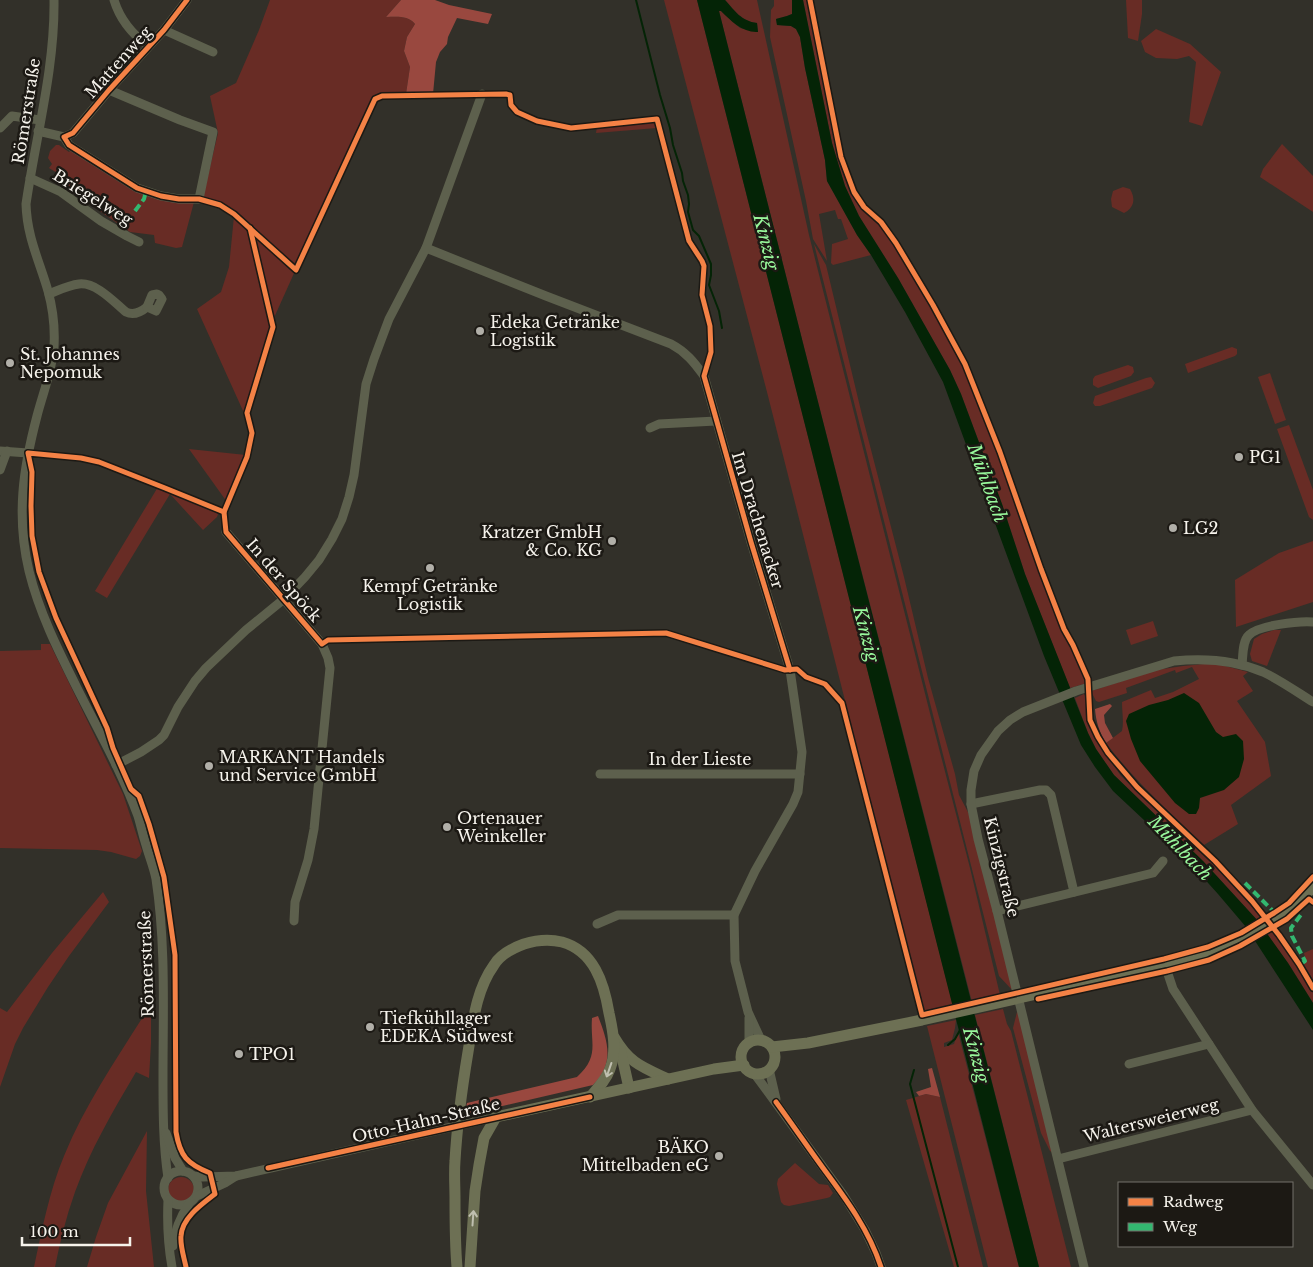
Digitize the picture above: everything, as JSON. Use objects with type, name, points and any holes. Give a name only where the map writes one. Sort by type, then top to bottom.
[{"type":"main road","points":[[772,1047],[808,1043],[922,1020],[1210,953],[1238,942],[1276,919],[1313,887]]},
{"type":"main road","points":[[457,1267],[454,1162],[465,1070],[478,999],[483,984],[494,964],[515,948],[542,940],[570,944],[591,962],[601,979],[614,1037],[613,1056],[606,1078],[590,1096]]},
{"type":"main road","points":[[614,1037],[620,1048],[629,1088]]},
{"type":"main road","points":[[755,1042],[766,1042],[772,1047],[775,1058],[770,1069],[760,1074],[747,1069],[743,1060],[746,1046],[755,1042]]},
{"type":"main road","points":[[775,1058],[808,1043]]},
{"type":"main road","points":[[620,1048],[635,1063],[668,1079]]},
{"type":"main road","name":"Otto-Hahn-Straße","points":[[496,1117],[714,1069],[743,1060]]},
{"type":"main road","points":[[470,1267],[475,1191],[479,1165],[484,1138],[496,1117]]},
{"type":"street","name":"Römerstraße","points":[[54,0],[52,40],[26,204],[26,219],[30,237],[49,294],[53,319],[54,347],[50,373],[37,415],[24,475],[22,527],[31,576],[43,613],[59,652],[116,765],[138,816],[156,877],[163,946],[163,1123],[164,1155],[168,1178]]},
{"type":"street","points":[[114,0],[122,20],[135,36],[148,46]]},
{"type":"street","name":"Mattenweg","points":[[64,137],[73,133],[164,30],[187,0]]},
{"type":"street","points":[[164,30],[213,52]]},
{"type":"street","points":[[38,131],[64,137],[69,145],[137,188],[170,198],[199,199],[213,132],[109,90]]},
{"type":"street","points":[[116,765],[141,752],[164,735],[194,681],[219,655],[284,599],[305,577],[319,560],[342,519],[354,475],[366,384],[389,319],[426,248],[482,94]]},
{"type":"street","points":[[0,128],[12,116],[40,120]]},
{"type":"street","name":"Briegelweg","points":[[30,178],[62,192],[101,221],[139,242]]},
{"type":"street","name":"Im Drachenacker","points":[[426,248],[653,336],[682,350],[690,357],[704,376],[790,670],[802,752],[798,792],[793,804],[755,870],[734,915],[735,960],[755,1042]]},
{"type":"street","points":[[49,294],[78,284],[87,284],[96,287],[129,314],[137,313],[147,307]]},
{"type":"street","points":[[650,428],[659,424],[716,421]]},
{"type":"street","points":[[0,470],[4,451],[28,453]]},
{"type":"street","name":"In der Spöck","points":[[226,532],[322,644],[330,668],[314,829],[308,860],[295,902],[294,921]]},
{"type":"street","points":[[1242,665],[1245,641],[1248,636],[1268,627],[1290,623],[1313,622]]},
{"type":"street","name":"Kinzigstraße","points":[[1084,1267],[998,911],[978,839],[971,804],[974,771],[981,755],[998,731],[1016,716],[1076,691],[1174,661],[1214,660],[1242,665],[1261,671],[1313,702]]},
{"type":"street","name":"In der Lieste","points":[[600,774],[800,774]]},
{"type":"street","points":[[971,804],[1046,790],[1051,795],[1074,892]]},
{"type":"street","points":[[998,911],[1153,873],[1163,861]]},
{"type":"street","points":[[597,924],[618,915],[734,915]]},
{"type":"street","points":[[1165,965],[1173,989],[1252,1110],[1313,1185]]},
{"type":"street","points":[[1129,1064],[1209,1044]]},
{"type":"street","points":[[770,1069],[776,1102]]},
{"type":"street","points":[[754,1073],[848,1203],[865,1230],[881,1267]]},
{"type":"street","name":"Waltersweierweg","points":[[1058,1159],[1252,1110]]},
{"type":"street","name":"Otto-Hahn-Straße","points":[[194,1176],[236,1176],[496,1117]]},
{"type":"street","name":"Römerstraße","points":[[163,1123],[172,1150],[183,1171]]},
{"type":"street","points":[[172,1264],[176,1227],[189,1204],[197,1196],[199,1186],[194,1176],[183,1171],[177,1172],[168,1178],[165,1183],[165,1194],[172,1204],[184,1206],[189,1204]]},
{"type":"street","name":"Otto-Hahn-Straße","points":[[197,1196],[236,1176]]},
{"type":"street","points":[[168,1200],[167,1217],[172,1264]]},
{"type":"shaded area","points":[[270,0],[401,0],[386,17],[405,18],[415,24],[407,37],[404,51],[410,67],[406,94],[380,94],[374,97],[296,268],[231,209],[203,197],[218,133],[210,96],[236,83]]},
{"type":"shaded area","points":[[401,0],[435,0],[449,5],[492,14],[488,24],[457,18],[448,37],[447,44],[440,52],[436,62],[433,94],[406,94],[410,67],[404,51],[407,37],[415,24],[405,18],[386,17]]},
{"type":"shaded area","points":[[664,0],[697,0],[953,1006],[924,1013],[767,392]]},
{"type":"shaded area","points":[[725,0],[757,0],[809,235],[970,868],[1000,995],[972,1002],[719,11],[740,28],[758,32],[757,23],[742,18]]},
{"type":"shaded area","points":[[774,0],[792,0],[792,14],[776,19],[777,25],[791,26],[796,29],[800,37],[825,160],[827,181],[857,235],[871,255],[833,265],[831,263],[832,244],[848,239],[841,219],[838,219],[835,210],[819,214],[827,261],[813,239],[770,37],[771,10],[774,6]]},
{"type":"shaded area","points":[[803,0],[808,0],[834,136],[848,184],[854,197],[864,210],[880,224],[891,239],[965,368],[1067,640],[1086,680],[1084,684],[1070,688],[1025,574],[1002,504],[961,394],[950,370],[898,278],[859,216],[845,186],[832,143]]},
{"type":"shaded area","points":[[1126,0],[1142,0],[1138,41],[1128,38]]},
{"type":"shaded area","points":[[1156,29],[1190,44],[1221,72],[1202,126],[1189,122],[1196,62],[1189,56],[1177,59],[1156,58],[1145,52],[1141,41]]},
{"type":"shaded area","points":[[652,122],[656,124],[657,128],[596,133],[597,127]]},
{"type":"shaded area","points":[[1282,144],[1313,176],[1313,212],[1260,177],[1263,169]]},
{"type":"shaded area","points":[[56,145],[69,152],[71,150],[121,183],[143,193],[194,202],[182,247],[176,248],[155,243],[154,235],[130,232],[64,186],[53,181],[59,174],[49,168],[52,164],[48,158],[50,151]]},
{"type":"shaded area","points":[[1123,187],[1130,189],[1133,200],[1130,209],[1124,213],[1112,207],[1111,199],[1113,191]]},
{"type":"shaded area","points":[[234,216],[248,230],[271,327],[244,413],[197,309],[221,292],[229,267]]},
{"type":"shaded area","points":[[253,234],[295,271],[273,320]]},
{"type":"shaded area","points":[[814,244],[826,265],[928,678],[955,774],[959,795],[969,814],[1014,992],[999,976]]},
{"type":"shaded area","points":[[1232,347],[1237,349],[1235,356],[1188,373],[1185,364]]},
{"type":"shaded area","points":[[1128,365],[1133,367],[1134,372],[1131,376],[1098,388],[1093,385],[1095,376]]},
{"type":"shaded area","points":[[1270,373],[1286,420],[1275,424],[1258,377]]},
{"type":"shaded area","points":[[1151,377],[1155,383],[1152,388],[1100,406],[1095,406],[1093,403],[1095,396]]},
{"type":"shaded area","points":[[1289,425],[1313,490],[1313,520],[1309,517],[1277,429]]},
{"type":"shaded area","points":[[189,449],[246,455],[227,502]]},
{"type":"shaded area","points":[[158,487],[214,510],[218,514],[217,517],[203,530],[170,494],[107,598],[95,591]]},
{"type":"shaded area","points":[[1313,541],[1313,602],[1236,627],[1235,580],[1279,553]]},
{"type":"shaded area","points":[[1153,621],[1158,636],[1131,645],[1126,630]]},
{"type":"shaded area","points":[[1274,630],[1281,630],[1267,666],[1252,661],[1250,654],[1254,639]]},
{"type":"shaded area","points":[[41,644],[50,644],[123,794],[142,851],[136,859],[97,850],[0,848],[0,651],[41,650]]},
{"type":"shaded area","points":[[1214,663],[1248,672],[1243,676],[1253,691],[1237,701],[1265,742],[1271,776],[1231,805],[1238,824],[1204,845],[1165,808],[1106,743],[1122,731],[1122,702],[1151,690],[1155,698],[1173,692],[1199,679],[1192,667],[1176,673],[1175,670],[1126,688],[1127,693],[1099,702],[1096,701],[1091,691],[1156,670]]},
{"type":"shaded area","points":[[1084,694],[1088,701],[1087,721],[1101,747],[1121,776],[1200,850],[1262,918],[1258,921],[1203,861],[1114,775],[1096,749],[1075,698]]},
{"type":"shaded area","points":[[1110,704],[1112,706],[1104,715],[1105,723],[1113,738],[1106,743],[1098,726],[1095,709]]},
{"type":"shaded area","points":[[103,892],[109,902],[69,956],[23,1028],[15,1044],[0,1087],[0,1008],[7,1012],[52,953]]},
{"type":"shaded area","points":[[1272,928],[1313,992],[1313,1003],[1288,963],[1266,933]]},
{"type":"shaded area","points":[[1313,949],[1313,980],[1303,963],[1306,961],[1304,953]]},
{"type":"shaded area","points":[[151,1004],[149,1078],[136,1072],[95,1146],[72,1201],[55,1267],[34,1267],[46,1211],[64,1156],[104,1078]]},
{"type":"shaded area","points":[[1018,1008],[1053,1153],[1050,1151],[1041,1133],[1013,1028]]},
{"type":"shaded area","points":[[1003,1009],[1011,1031],[1071,1267],[1039,1267],[975,1015]]},
{"type":"shaded area","points":[[598,1016],[605,1035],[608,1052],[604,1069],[593,1085],[464,1115],[467,1103],[577,1077],[589,1063],[592,1049],[592,1018]]},
{"type":"shaded area","points":[[956,1020],[952,1040],[944,1043],[944,1047],[954,1044],[958,1032],[1019,1267],[988,1267],[927,1026]]},
{"type":"shaded area","points":[[932,1068],[940,1097],[926,1094],[919,1096],[916,1092],[931,1087],[928,1069]]},
{"type":"shaded area","points":[[926,1094],[940,1097],[983,1267],[954,1267],[906,1100]]},
{"type":"shaded area","points":[[147,1131],[146,1191],[154,1267],[87,1267],[108,1203]]},
{"type":"shaded area","points":[[795,1163],[819,1184],[828,1185],[833,1193],[830,1197],[789,1206],[784,1205],[781,1202],[777,1184],[778,1179]]},
{"type":"shaded area","points":[[181,1177],[190,1181],[194,1190],[190,1199],[181,1203],[172,1199],[168,1190],[172,1181]]},
{"type":"water","name":"Kinzig","points":[[697,0],[725,0],[742,18],[757,23],[758,32],[747,31],[719,11],[1039,1267],[1019,1267]]},
{"type":"water","name":"Mühlbach","points":[[792,0],[803,0],[832,143],[845,186],[859,216],[898,278],[950,370],[961,394],[1002,504],[1025,574],[1096,749],[1114,775],[1203,861],[1258,921],[1288,963],[1313,1003],[1313,1030],[1246,927],[1191,864],[1113,791],[1081,745],[1044,656],[943,382],[905,312],[857,235],[827,181],[825,160],[800,37],[796,29],[791,26],[777,25],[776,19],[792,14]]},
{"type":"water","points":[[1184,693],[1199,703],[1216,732],[1223,737],[1236,734],[1243,741],[1244,759],[1239,777],[1224,790],[1200,798],[1196,814],[1189,814],[1175,803],[1140,761],[1126,721],[1129,714]]},
{"type":"waterway","points":[[636,0],[673,145],[688,195],[688,212],[693,230],[699,236],[711,264],[709,285],[719,311],[722,328]]},
{"type":"waterway","name":"Kinzig","points":[[948,1045],[955,1039],[960,1030]]},
{"type":"waterway","points":[[914,1070],[910,1084],[958,1267]]},
{"type":"marked path","points":[[135,211],[144,199],[146,191]]},
{"type":"marked path","points":[[1245,883],[1277,915]]},
{"type":"marked path","points":[[1302,963],[1305,961],[1292,936],[1291,928],[1303,912]]},
{"type":"cycle path","points":[[187,0],[164,30],[73,133],[64,137],[69,145],[137,188],[161,196],[179,199],[199,199],[220,205],[234,214],[296,270],[375,99],[382,96],[506,94],[510,95],[511,105],[517,112],[537,121],[571,128],[657,119],[689,241],[704,266],[702,295],[710,326],[711,352],[704,376],[790,670]]},
{"type":"cycle path","points":[[810,0],[841,157],[854,192],[864,207],[881,222],[896,243],[965,364],[1000,452],[1064,629],[1088,679],[1090,720],[1098,737],[1108,753],[1137,787],[1215,861],[1252,901],[1279,935],[1313,988]]},
{"type":"cycle path","points":[[250,228],[273,327],[247,413],[252,433],[247,457],[224,512],[226,532],[322,644],[328,640],[666,633],[785,670],[797,669],[806,677],[825,684],[842,703],[922,1015],[1208,947],[1241,933],[1274,913],[1289,903],[1313,877]]},
{"type":"cycle path","points":[[186,1267],[181,1244],[182,1229],[193,1212],[215,1194],[210,1173],[186,1158],[182,1153],[176,1132],[175,955],[164,877],[139,796],[131,789],[113,748],[107,728],[56,618],[39,572],[32,536],[32,472],[28,453],[81,458],[99,462],[224,512]]},
{"type":"cycle path","points":[[1038,999],[1209,960],[1240,946],[1287,919],[1309,899],[1313,902]]},
{"type":"cycle path","points":[[268,1168],[590,1097]]},
{"type":"cycle path","points":[[776,1102],[856,1215],[870,1240],[881,1267]]},
{"type":"place","name":"Edeka Getränke Logistik","points":[[480,331]]},
{"type":"place","name":"St. Johannes Nepomuk","points":[[10,363]]},
{"type":"place","name":"PG1","points":[[1239,457]]},
{"type":"place","name":"LG2","points":[[1173,528]]},
{"type":"place","name":"Kratzer GmbH & Co. KG","points":[[612,541]]},
{"type":"place","name":"Kempf Getränke Logistik","points":[[430,568]]},
{"type":"place","name":"MARKANT Handels und Service GmbH","points":[[209,766]]},
{"type":"place","name":"Ortenauer Weinkeller","points":[[447,827]]},
{"type":"place","name":"Tiefkühllager EDEKA Südwest","points":[[370,1027]]},
{"type":"place","name":"TPO1","points":[[239,1054]]},
{"type":"place","name":"BÄKO Mittelbaden eG","points":[[719,1156]]}]
